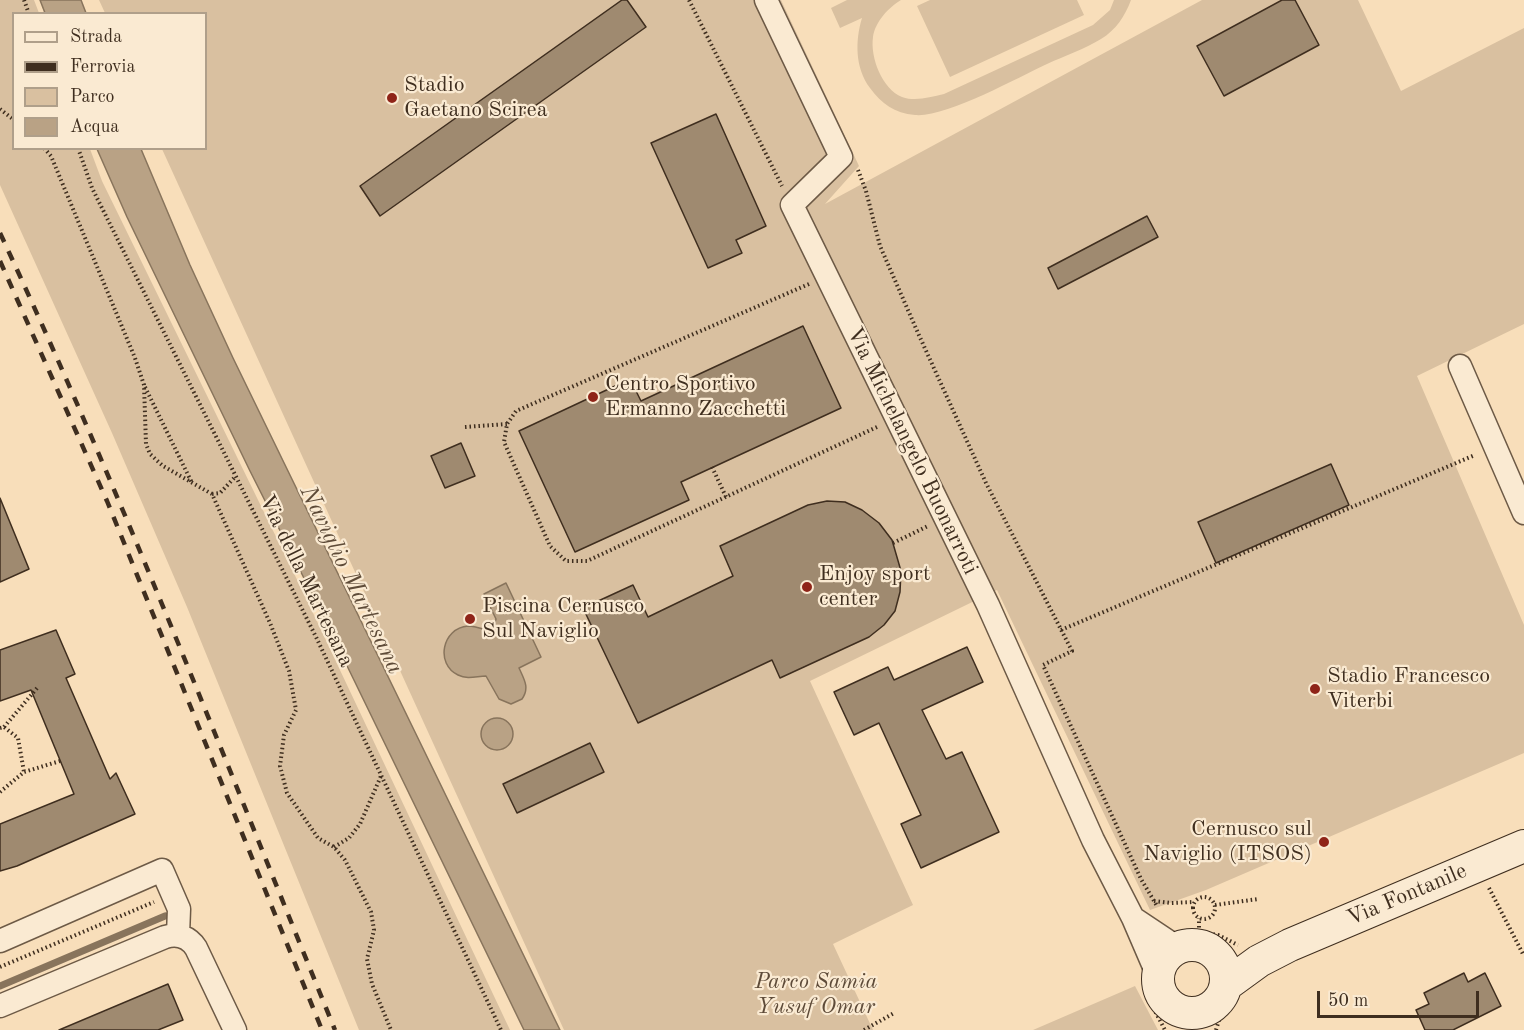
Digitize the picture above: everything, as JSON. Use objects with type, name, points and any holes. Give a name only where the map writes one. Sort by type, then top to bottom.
[{"type":"street","points":[[766,0],[840,157],[792,205]]},
{"type":"street","name":"Via Michelangelo Buonarroti","points":[[792,205],[988,605],[1093,840],[1133,918],[1158,976]]},
{"type":"street","points":[[1460,366],[1524,513]]},
{"type":"street","name":"Via Fontanile","points":[[1229,962],[1290,945],[1524,846]]},
{"type":"street","points":[[0,940],[162,870],[179,909],[187,942],[235,1030]]},
{"type":"street","name":"Via Michelangelo Buonarroti","points":[[1133,918],[1186,936]]},
{"type":"street","points":[[1186,936],[1185,946],[1198,945],[1211,950],[1229,962],[1219,1000],[1190,1020],[1163,996],[1158,976],[1166,957],[1186,936]]},
{"type":"street","points":[[0,1006],[165,937],[187,942]]},
{"type":"path","points":[[689,0],[792,205]]},
{"type":"path","points":[[0,109],[12,118]]},
{"type":"path","points":[[46,150],[51,156],[81,226],[135,358],[144,386],[193,483]]},
{"type":"path","name":"Via della Martesana","points":[[79,150],[92,188],[317,639],[501,1030]]},
{"type":"path","points":[[857,165],[880,246],[891,274],[986,483],[1072,651],[1043,665],[1141,879],[1153,901],[1161,910]]},
{"type":"path","points":[[826,276],[516,411],[507,424],[504,442],[550,546],[566,561],[587,561],[896,418]]},
{"type":"path","points":[[144,386],[146,444],[150,454],[162,466],[212,494],[289,671],[296,710],[284,735],[280,766],[287,794],[318,838],[334,847],[345,860],[371,912],[374,930],[367,958],[372,984],[391,1030]]},
{"type":"path","points":[[465,427],[507,424]]},
{"type":"path","points":[[1061,630],[1476,454]]},
{"type":"path","points":[[712,467],[726,497]]},
{"type":"path","points":[[212,494],[220,493],[236,476]]},
{"type":"path","points":[[893,543],[944,517]]},
{"type":"path","points":[[24,772],[18,738],[2,728],[38,687]]},
{"type":"path","points":[[0,792],[24,772],[60,761]]},
{"type":"path","points":[[334,847],[349,838],[360,824],[381,776]]},
{"type":"path","points":[[1485,880],[1524,956]]},
{"type":"path","points":[[0,968],[172,895]]},
{"type":"path","points":[[1199,897],[1212,899],[1215,905],[1215,911],[1211,917],[1199,918],[1193,913],[1194,902],[1199,897]]},
{"type":"path","points":[[1215,905],[1258,899]]},
{"type":"path","points":[[1153,901],[1194,902]]},
{"type":"path","points":[[1186,936],[1199,918]]},
{"type":"path","points":[[1186,936],[1218,935],[1237,945],[1229,962]]},
{"type":"path","points":[[864,1030],[894,1013]]},
{"type":"green space","points":[[0,0],[34,0],[39,12],[12,12],[12,150],[90,150],[102,181],[305,596],[510,1030],[359,1030],[187,607],[112,433],[0,185]]},
{"type":"green space","name":"Parco Samia Yusuf Omar","points":[[99,0],[781,0],[859,166],[825,204],[1202,0],[1358,0],[1401,91],[1524,28],[1524,324],[1417,376],[1524,625],[1524,753],[1206,890],[1150,910],[997,590],[810,681],[913,905],[833,944],[873,1030],[564,1030],[162,150],[207,150],[207,12],[105,12]]},
{"type":"green space","points":[[847,0],[901,0],[887,11],[874,31],[873,54],[879,72],[889,87],[902,97],[912,99],[944,94],[1093,25],[1110,10],[1114,0],[1131,0],[1116,27],[1095,43],[962,104],[928,114],[915,115],[889,107],[875,94],[865,80],[858,54],[858,36],[862,18],[840,28],[831,8]]},
{"type":"green space","points":[[930,0],[1077,0],[1084,15],[950,77],[917,6]]},
{"type":"green space","points":[[1135,986],[1158,1030],[1033,1030]]},
{"type":"water","points":[[40,0],[81,0],[86,12],[45,12]]},
{"type":"water","points":[[97,150],[141,150],[190,265],[233,358],[560,1030],[524,1030],[127,217]]},
{"type":"water","points":[[506,583],[541,657],[519,668],[526,691],[522,699],[511,704],[499,699],[486,676],[465,677],[451,670],[444,655],[447,639],[459,628],[470,626],[486,630],[494,626],[496,619],[484,594]]},
{"type":"water","points":[[497,718],[509,722],[513,734],[509,746],[497,750],[485,746],[481,734],[485,722]]},
{"type":"building","points":[[622,0],[627,0],[646,27],[380,216],[360,186]]},
{"type":"building","points":[[1282,0],[1295,0],[1319,45],[1224,96],[1197,46]]},
{"type":"building","points":[[716,114],[766,226],[736,240],[742,253],[708,268],[651,143]]},
{"type":"building","points":[[1147,216],[1158,237],[1058,289],[1048,268]]},
{"type":"building","points":[[803,326],[841,408],[681,482],[689,500],[575,552],[519,431],[630,379],[641,401]]},
{"type":"building","points":[[461,443],[475,476],[445,488],[431,456]]},
{"type":"building","points":[[1331,464],[1349,505],[1216,563],[1198,522]]},
{"type":"building","points":[[0,498],[29,569],[0,582]]},
{"type":"building","points":[[827,501],[845,502],[862,510],[879,523],[892,540],[901,571],[900,592],[895,611],[884,625],[869,637],[780,678],[772,660],[638,723],[583,608],[633,585],[648,617],[733,576],[720,546],[808,505]]},
{"type":"building","points":[[56,630],[75,674],[66,678],[110,779],[116,773],[135,814],[17,866],[0,871],[0,824],[74,794],[31,690],[0,701],[0,650]]},
{"type":"building","points":[[967,647],[983,682],[922,710],[946,759],[962,752],[999,832],[921,868],[901,824],[921,815],[879,723],[854,735],[834,692],[888,667],[894,680]]},
{"type":"building","points":[[590,743],[604,772],[517,813],[503,784]]},
{"type":"building","points":[[1464,973],[1468,982],[1485,973],[1501,1006],[1453,1030],[1425,1030],[1416,1010],[1429,1004],[1424,993]]},
{"type":"building","points":[[168,984],[183,1020],[158,1030],[59,1030]]},
{"type":"waterway","points":[[0,986],[165,916]]},
{"type":"railway","points":[[0,233],[131,529],[335,1030]]},
{"type":"railway","points":[[0,261],[107,501],[322,1030]]},
{"type":"place","name":"Stadio Gaetano Scirea","points":[[392,98]]},
{"type":"place","name":"Centro Sportivo Ermanno Zacchetti","points":[[593,397]]},
{"type":"place","name":"Enjoy sport center","points":[[807,587]]},
{"type":"place","name":"Piscina Cernusco Sul Naviglio","points":[[470,619]]},
{"type":"place","name":"Stadio Francesco Viterbi","points":[[1315,689]]},
{"type":"place","name":"Cernusco sul Naviglio (ITSOS)","points":[[1324,842]]},
{"type":"water label","name":"Naviglio Martesana","points":[[351,580]]}]
